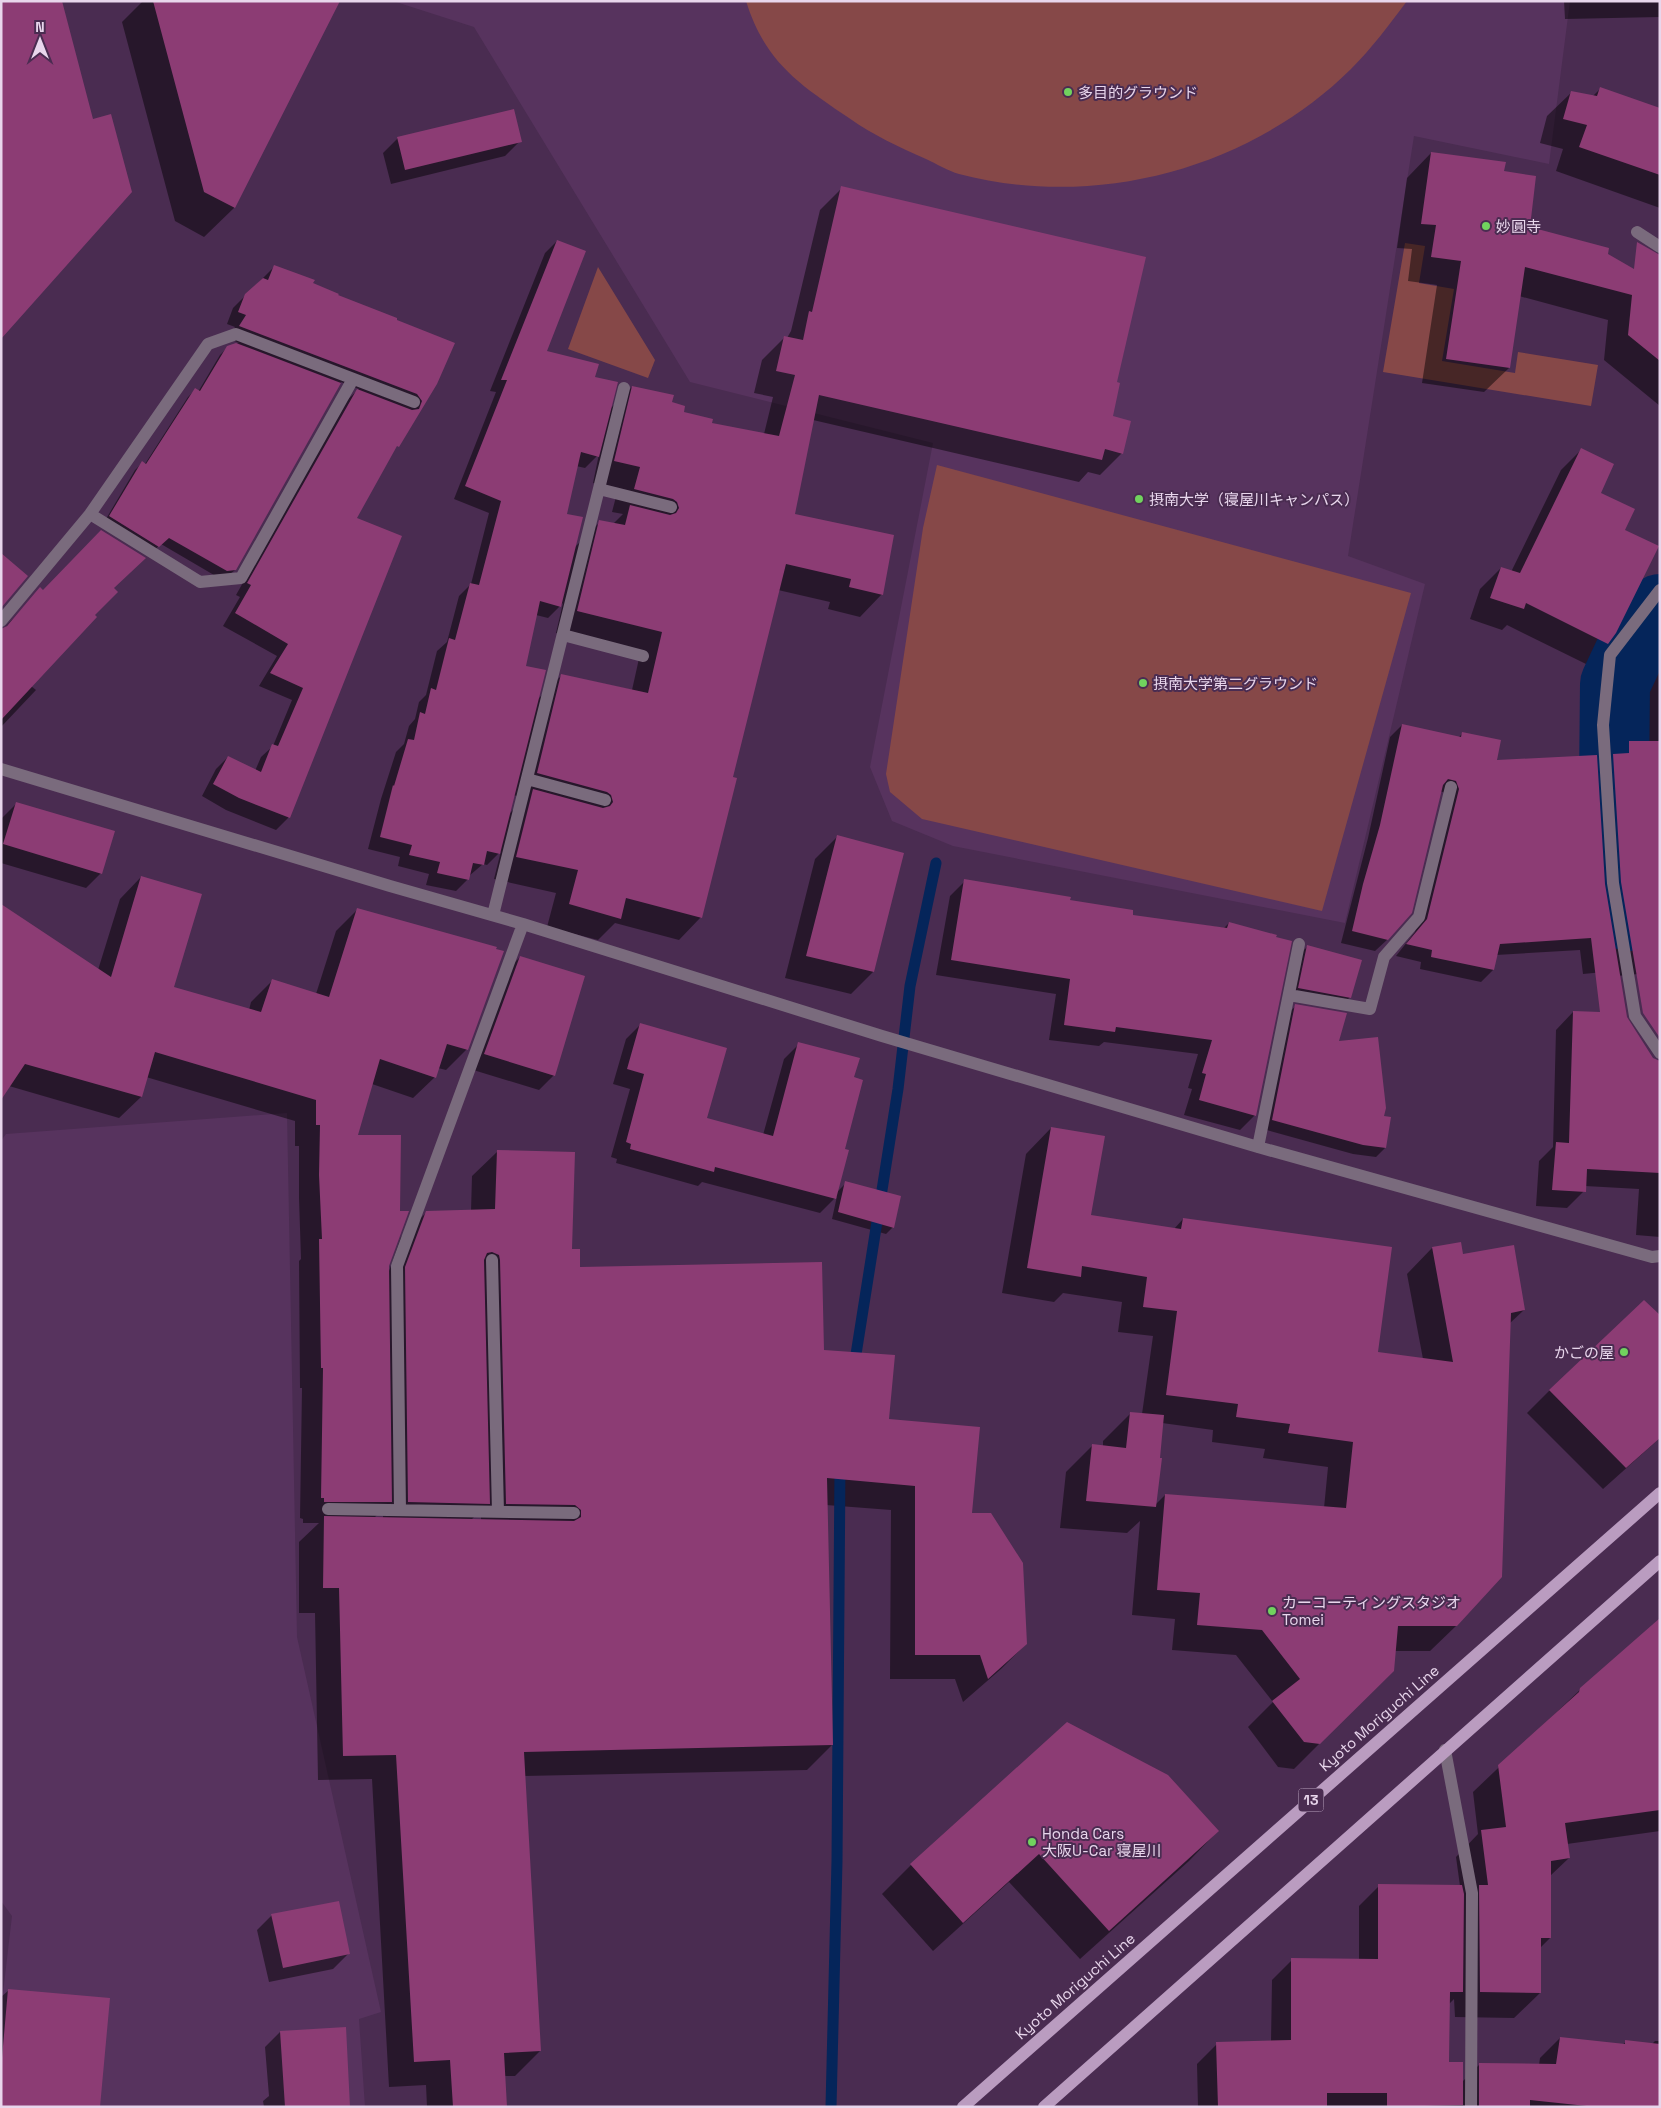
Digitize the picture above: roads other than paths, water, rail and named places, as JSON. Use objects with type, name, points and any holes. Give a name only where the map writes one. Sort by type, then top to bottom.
[{"type":"main road","name":"Kyoto Moriguchi Line","points":[[963,2107],[1660,1493]]},
{"type":"main road","points":[[1044,2107],[1660,1561]]},
{"type":"street","points":[[1637,232],[1660,247]]},
{"type":"street","points":[[1,621],[90,514],[208,344],[236,334],[414,402]]},
{"type":"street","points":[[90,514],[200,582],[242,578],[353,379]]},
{"type":"street","points":[[493,915],[624,388]]},
{"type":"street","points":[[599,489],[671,506]]},
{"type":"street","points":[[1660,590],[1610,655],[1603,725],[1613,883],[1633,1006],[1635,1016],[1660,1053]]},
{"type":"street","points":[[563,635],[644,656]]},
{"type":"street","points":[[1,768],[523,924],[882,1036],[1258,1147],[1652,1257],[1660,1256]]},
{"type":"street","points":[[527,779],[605,800]]},
{"type":"street","points":[[1289,995],[1370,1009],[1384,957],[1418,917],[1451,787]]},
{"type":"street","points":[[400,1510],[397,1266],[523,924]]},
{"type":"street","points":[[1258,1147],[1299,944]]},
{"type":"street","points":[[492,1260],[498,1512]]},
{"type":"street","points":[[328,1509],[574,1513]]},
{"type":"street","points":[[1445,1750],[1472,1893],[1472,2107]]},
{"type":"waterway","points":[[1628,916],[1623,889],[1614,785],[1615,684],[1631,650],[1660,609]]},
{"type":"waterway","points":[[854,1367],[898,1089],[910,986],[936,863]]},
{"type":"waterway","points":[[831,2107],[837,1861],[840,1464]]},
{"type":"place","name":"多目的グラウンド","points":[[1068,92]]},
{"type":"place","name":"妙圓寺","points":[[1486,226]]},
{"type":"place","name":"摂南大学（寝屋川キャンパス）","points":[[1139,499]]},
{"type":"place","name":"摂南大学第二グラウンド","points":[[1143,683]]},
{"type":"place","name":"かごの屋","points":[[1624,1352]]},
{"type":"place","name":"カーコーティングスタジオ Tomei","points":[[1272,1611]]},
{"type":"place","name":"Honda Cars 大阪U-Car 寝屋川","points":[[1032,1842]]}]
